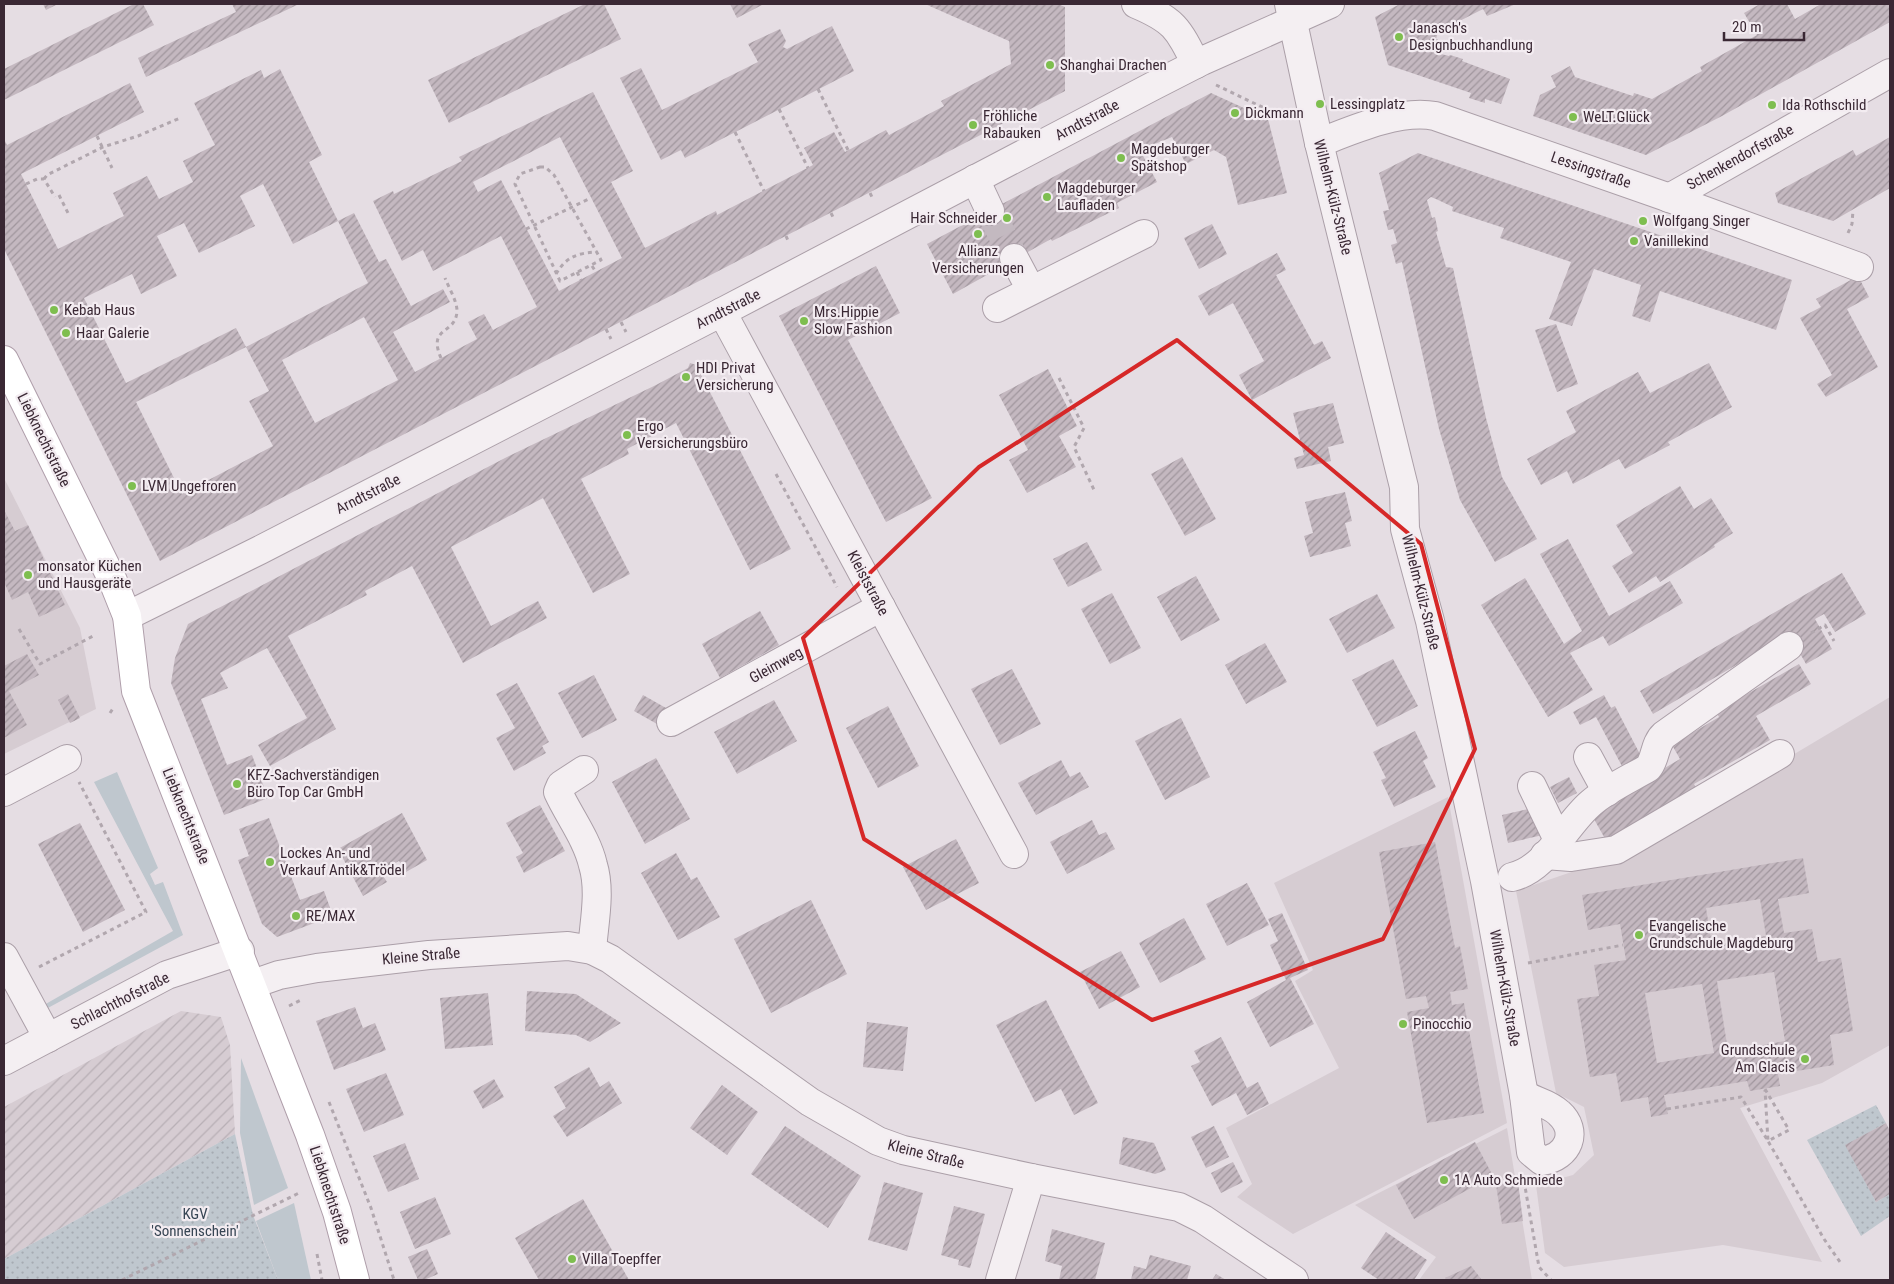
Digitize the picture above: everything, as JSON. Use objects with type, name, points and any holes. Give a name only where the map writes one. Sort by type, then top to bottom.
[{"type":"main road","name":"Liebknechtstraße","points":[[4,360],[102,558],[127,616],[136,691],[240,951],[337,1212],[355,1280]]},
{"type":"street","points":[[1136,4],[1159,14],[1175,26],[1190,67]]},
{"type":"street","name":"Arndtstraße","points":[[127,616],[260,550],[722,312],[1190,67],[1291,12],[1330,4]]},
{"type":"street","name":"Wilhelm-Külz-Straße","points":[[1291,12],[1318,138],[1404,487],[1405,529],[1430,621],[1481,862],[1524,1095]]},
{"type":"street","name":"Schenkendorfstraße","points":[[1669,198],[1890,73]]},
{"type":"street","name":"Lessingstraße","points":[[1318,138],[1400,116],[1427,114],[1669,198],[1859,267]]},
{"type":"street","points":[[974,179],[990,210]]},
{"type":"street","points":[[997,308],[1144,234]]},
{"type":"street","points":[[1014,258],[1030,290]]},
{"type":"street","name":"Kleiststraße","points":[[722,312],[1014,854]]},
{"type":"street","name":"Gleimweg","points":[[671,722],[881,607]]},
{"type":"street","points":[[1512,877],[1530,869],[1589,805],[1650,766],[1658,742],[1664,735],[1789,646]]},
{"type":"street","points":[[1532,786],[1552,847],[1571,857],[1616,850],[1780,754]]},
{"type":"street","points":[[1588,756],[1607,792]]},
{"type":"street","points":[[4,792],[67,759]]},
{"type":"street","points":[[584,770],[561,785],[558,792],[590,856],[594,869],[596,888],[592,950]]},
{"type":"street","name":"Kleine Straße","points":[[252,984],[279,975],[358,962],[557,946],[592,950],[610,959],[810,1102],[878,1141],[903,1150],[1031,1178],[1179,1207],[1203,1219],[1294,1280]]},
{"type":"street","name":"Schlachthofstraße","points":[[4,1060],[167,975],[240,951]]},
{"type":"street","points":[[10,968],[48,1038]]},
{"type":"street","points":[[1000,1280],[1031,1178]]},
{"type":"path","points":[[1190,67],[1318,138]]},
{"type":"path","points":[[818,89],[848,150]]},
{"type":"path","points":[[779,109],[808,168]]},
{"type":"path","points":[[26,184],[37,179],[44,179],[47,175],[103,147],[138,136],[180,118]]},
{"type":"path","points":[[735,132],[764,191]]},
{"type":"path","points":[[97,136],[112,168]]},
{"type":"path","points":[[545,167],[554,175],[601,260],[560,282],[534,226],[515,184],[520,174],[545,167]]},
{"type":"path","points":[[44,179],[55,197]]},
{"type":"path","points":[[870,193],[873,199]]},
{"type":"path","points":[[59,195],[68,213]]},
{"type":"path","points":[[526,229],[591,198]]},
{"type":"path","points":[[831,213],[834,219]]},
{"type":"path","points":[[786,236],[789,243]]},
{"type":"path","points":[[556,274],[567,259],[580,253],[597,252]]},
{"type":"path","points":[[592,266],[596,272]]},
{"type":"path","points":[[577,272],[581,280]]},
{"type":"path","points":[[441,358],[436,346],[436,340],[453,322],[457,313],[456,305],[445,278]]},
{"type":"path","points":[[1059,378],[1084,428],[1074,447],[1095,492]]},
{"type":"path","points":[[19,629],[40,664],[95,635]]},
{"type":"path","points":[[10,968],[146,912],[67,759]]},
{"type":"path","points":[[1530,962],[1623,946]]},
{"type":"path","points":[[1765,1089],[1789,1130],[1768,1141],[1766,1106],[1765,1089]]},
{"type":"path","points":[[1667,1109],[1742,1097],[1824,1239],[1840,1262]]},
{"type":"path","points":[[1524,1180],[1539,1267],[1551,1280]]},
{"type":"path","name":"Liebknechtstraße","points":[[298,1183],[304,1200]]},
{"type":"path","points":[[122,1280],[302,1192]]},
{"type":"path","name":"Liebknechtstraße","points":[[316,1249],[322,1280]]},
{"type":"highlighted area","points":[[1177,340],[1421,544],[1475,749],[1383,939],[1152,1020],[864,839],[803,638],[979,467]]},
{"type":"shaded area","points":[[4,478],[80,628],[96,709],[4,754]]},
{"type":"shaded area","points":[[1890,697],[1890,1045],[1822,1083],[1740,1108],[1822,1262],[1723,1245],[1564,1267],[1545,1253],[1536,1185],[1573,1175],[1594,1155],[1584,1107],[1556,1093],[1516,891],[1630,852]]},
{"type":"shaded area","name":"Pinocchio","points":[[1448,797],[1507,1123],[1293,1234],[1237,1197],[1252,1184],[1226,1128],[1339,1068],[1295,981],[1313,970],[1274,883]]},
{"type":"shaded area","points":[[181,1011],[221,1017],[230,1045],[235,1134],[4,1259],[4,1107]]},
{"type":"shaded area","points":[[1507,1128],[1532,1280],[1419,1280],[1436,1257],[1355,1205]]},
{"type":"green space","points":[[117,772],[158,868],[150,874],[155,885],[163,882],[183,935],[46,1009],[44,1005],[173,931],[94,782]]},
{"type":"green space","points":[[241,1058],[288,1188],[254,1205],[240,1133]]},
{"type":"green space","points":[[1876,1105],[1886,1123],[1846,1145],[1876,1202],[1890,1194],[1890,1216],[1861,1236],[1807,1140]]},
{"type":"green space","name":"KGV 'Sonnenschein'","points":[[235,1134],[253,1215],[278,1280],[4,1280],[4,1259]]},
{"type":"green space","points":[[294,1203],[311,1280],[278,1280],[256,1221]]},
{"type":"building","points":[[43,4],[58,4],[46,10]]},
{"type":"building","points":[[134,4],[143,4],[154,25],[4,100],[4,69]]},
{"type":"building","points":[[232,4],[299,4],[146,77],[138,58],[236,12]]},
{"type":"building","points":[[585,4],[604,4],[621,39],[449,123],[428,80]]},
{"type":"building","points":[[730,4],[764,4],[737,18]]},
{"type":"building","points":[[925,4],[1058,4],[1065,7],[1065,91],[160,561],[4,249],[4,139],[7,145],[130,83],[144,112],[21,174],[58,249],[124,216],[113,193],[147,176],[159,199],[193,182],[183,161],[215,145],[194,103],[261,70],[264,78],[280,69],[322,155],[309,162],[338,221],[354,213],[379,262],[386,259],[411,306],[443,289],[450,302],[393,332],[415,372],[477,339],[468,322],[484,314],[493,330],[537,307],[501,236],[433,271],[423,250],[402,261],[373,201],[393,191],[394,194],[462,161],[459,157],[593,92],[633,171],[611,182],[645,248],[716,211],[717,215],[813,165],[804,148],[834,132],[845,152],[886,130],[889,135],[944,106],[941,101],[1011,64],[1009,41]],"holes":[[[560,137],[622,258],[559,291],[501,180],[478,192],[473,182]],[[263,184],[293,244],[338,221],[368,283],[246,347],[236,328],[126,383],[84,298],[132,274],[141,294],[177,276],[157,236],[184,223],[199,253],[255,226],[240,196]],[[364,317],[398,380],[315,423],[282,360]],[[246,347],[269,391],[249,401],[273,446],[182,494],[136,402]]]},
{"type":"building","points":[[1400,4],[1516,4],[1487,16],[1483,9],[1438,32],[1436,39],[1441,41],[1437,53],[1463,59],[1462,61],[1510,79],[1501,104],[1485,99],[1485,103],[1469,98],[1471,93],[1388,65],[1375,17]]},
{"type":"building","points":[[1760,4],[1787,4],[1795,19],[1821,4],[1890,4],[1890,22],[1722,116],[1646,155],[1533,116],[1540,95],[1556,87],[1551,76],[1570,66],[1575,77],[1633,96],[1634,93],[1652,99],[1702,71],[1700,67],[1757,35],[1744,13]]},
{"type":"building","points":[[832,26],[854,71],[685,158],[681,150],[661,160],[620,78],[641,68],[662,110],[758,62],[748,44],[780,29],[786,41],[783,47],[787,49]]},
{"type":"building","points":[[1211,93],[1268,119],[1287,193],[1238,205],[1226,157],[1214,150],[1186,164],[1172,137],[1140,150],[1157,182],[1117,203],[1119,208],[1052,241],[1051,239],[953,294],[927,244]]},
{"type":"building","points":[[1890,137],[1890,188],[1833,221],[1778,203],[1775,193],[1853,150],[1856,156]]},
{"type":"building","points":[[1418,153],[1792,280],[1776,330],[1660,291],[1650,322],[1632,316],[1641,285],[1594,269],[1572,326],[1549,319],[1571,262],[1500,238],[1504,228],[1452,211],[1453,207],[1431,197],[1427,200],[1432,218],[1435,217],[1438,231],[1436,232],[1446,267],[1453,268],[1486,418],[1502,477],[1537,539],[1495,562],[1460,500],[1439,429],[1402,262],[1396,264],[1391,245],[1397,243],[1395,235],[1393,229],[1388,230],[1383,211],[1389,210],[1379,173]]},
{"type":"building","points":[[1212,224],[1227,254],[1199,269],[1184,238]]},
{"type":"building","points":[[1277,253],[1286,270],[1276,275],[1314,345],[1322,341],[1331,358],[1252,400],[1239,375],[1264,361],[1233,303],[1209,316],[1198,296]]},
{"type":"building","points":[[876,266],[900,313],[848,340],[932,498],[886,522],[779,316]]},
{"type":"building","points":[[1858,276],[1869,297],[1847,309],[1878,367],[1826,397],[1817,384],[1832,375],[1800,318],[1821,307],[1816,299]]},
{"type":"building","points":[[1556,324],[1578,384],[1557,392],[1535,330]]},
{"type":"building","points":[[690,363],[700,366],[699,371],[791,549],[750,570],[676,423],[627,449],[629,454],[581,479],[630,574],[593,593],[543,498],[451,547],[491,626],[538,601],[547,618],[463,663],[412,566],[365,591],[367,595],[288,636],[336,729],[270,766],[258,745],[307,718],[267,648],[220,673],[228,688],[201,699],[227,765],[252,755],[268,798],[224,815],[171,683],[175,658],[188,624],[505,458],[656,385],[688,368]]},
{"type":"building","points":[[1709,363],[1732,407],[1668,442],[1670,445],[1625,469],[1619,459],[1573,484],[1567,471],[1541,485],[1527,459],[1576,432],[1566,411],[1638,372],[1650,393]]},
{"type":"building","points":[[1048,369],[1077,426],[1059,436],[1076,467],[1027,493],[1009,460],[1028,450],[999,395]]},
{"type":"building","points":[[1333,403],[1344,443],[1328,447],[1331,461],[1297,469],[1294,458],[1304,455],[1293,413]]},
{"type":"building","points":[[1182,457],[1216,519],[1185,536],[1151,474]]},
{"type":"building","points":[[1680,486],[1694,509],[1711,498],[1733,533],[1714,545],[1715,547],[1660,582],[1656,576],[1629,593],[1612,566],[1633,553],[1616,525]]},
{"type":"building","points":[[1345,492],[1352,521],[1345,523],[1351,546],[1310,557],[1304,536],[1313,533],[1305,502]]},
{"type":"building","name":"monsator Küchen und Hausgeräte","points":[[4,510],[15,531],[28,525],[65,605],[39,617],[28,592],[12,600],[4,582]]},
{"type":"building","points":[[1568,539],[1609,616],[1670,581],[1683,603],[1609,646],[1603,636],[1570,653],[1593,690],[1548,717],[1481,605],[1525,578],[1564,644],[1582,631],[1540,554]]},
{"type":"building","points":[[1087,542],[1102,570],[1068,587],[1053,559]]},
{"type":"building","points":[[1842,573],[1866,614],[1835,632],[1824,614],[1815,619],[1832,649],[1806,664],[1789,634],[1653,714],[1640,691]]},
{"type":"building","points":[[1196,576],[1220,620],[1181,641],[1157,597]]},
{"type":"building","points":[[1112,593],[1141,648],[1110,664],[1081,609]]},
{"type":"building","points":[[1377,594],[1395,628],[1347,653],[1329,619]]},
{"type":"building","points":[[760,611],[779,645],[720,678],[702,644]]},
{"type":"building","points":[[1265,643],[1287,682],[1246,704],[1225,665]]},
{"type":"building","points":[[27,654],[39,675],[9,691],[27,725],[4,738],[4,666]]},
{"type":"building","points":[[1393,659],[1418,706],[1377,727],[1352,680]]},
{"type":"building","points":[[1799,664],[1811,684],[1756,716],[1770,740],[1694,784],[1698,791],[1608,844],[1590,812],[1680,759],[1672,745],[1719,717],[1716,712]]},
{"type":"building","points":[[1012,669],[1041,724],[1000,745],[971,689]]},
{"type":"building","points":[[594,675],[617,720],[582,738],[558,693]]},
{"type":"building","points":[[517,683],[549,742],[542,746],[546,753],[514,771],[496,738],[515,728],[496,694]]},
{"type":"building","points":[[68,694],[80,718],[70,723],[58,700]]},
{"type":"building","points":[[643,695],[666,708],[657,724],[634,711]]},
{"type":"building","points":[[1604,695],[1611,708],[1615,706],[1643,760],[1624,770],[1596,717],[1580,725],[1573,712]]},
{"type":"building","points":[[774,700],[797,741],[737,774],[714,732]]},
{"type":"building","points":[[888,706],[919,766],[878,788],[846,728]]},
{"type":"building","points":[[1181,718],[1210,777],[1165,800],[1135,741]]},
{"type":"building","points":[[1415,731],[1428,758],[1423,761],[1436,787],[1394,807],[1381,780],[1386,778],[1373,752]]},
{"type":"building","points":[[656,758],[690,819],[645,844],[612,782]]},
{"type":"building","points":[[1061,760],[1070,777],[1080,772],[1089,787],[1036,815],[1018,783]]},
{"type":"building","points":[[1569,777],[1577,793],[1558,803],[1550,787]]},
{"type":"building","points":[[540,805],[565,851],[524,873],[516,857],[523,853],[506,823]]},
{"type":"building","points":[[1537,807],[1543,835],[1508,843],[1502,815]]},
{"type":"building","points":[[402,813],[427,860],[406,872],[399,861],[380,871],[387,882],[363,896],[338,849]]},
{"type":"building","points":[[269,818],[300,900],[324,891],[333,916],[277,937],[262,924],[238,860],[249,856],[239,829]]},
{"type":"building","points":[[1092,820],[1099,835],[1106,832],[1115,849],[1067,874],[1050,842]]},
{"type":"building","points":[[80,823],[125,910],[83,932],[38,844]]},
{"type":"building","points":[[956,839],[979,883],[926,910],[903,867]]},
{"type":"building","points":[[1435,842],[1455,948],[1460,946],[1468,989],[1450,992],[1452,1005],[1464,1003],[1484,1113],[1427,1123],[1407,1012],[1429,1008],[1426,996],[1406,999],[1379,852]]},
{"type":"building","points":[[676,853],[691,880],[697,877],[720,917],[678,940],[641,873]]},
{"type":"building","points":[[1803,858],[1809,893],[1778,899],[1784,933],[1812,929],[1818,962],[1841,958],[1853,1031],[1830,1035],[1834,1065],[1778,1074],[1780,1086],[1750,1091],[1747,1081],[1664,1095],[1668,1114],[1651,1117],[1648,1097],[1621,1102],[1616,1073],[1590,1077],[1577,999],[1599,996],[1594,965],[1626,960],[1620,924],[1588,930],[1582,895]],"holes":[[[1760,899],[1766,936],[1712,945],[1706,908]],[[1774,972],[1785,1041],[1728,1051],[1717,981]],[[1702,984],[1714,1053],[1657,1063],[1645,993]]]},
{"type":"building","points":[[1247,883],[1269,925],[1227,946],[1206,904]]},
{"type":"building","points":[[811,900],[847,974],[771,1013],[734,939]]},
{"type":"building","points":[[1282,913],[1308,970],[1290,978],[1314,1024],[1270,1047],[1247,1002],[1286,980],[1270,945],[1278,941],[1268,919]]},
{"type":"building","points":[[1184,918],[1206,959],[1160,983],[1139,943]]},
{"type":"building","points":[[1121,951],[1140,987],[1099,1009],[1080,972]]},
{"type":"building","points":[[527,991],[576,994],[621,1023],[590,1042],[576,1035],[525,1031]]},
{"type":"building","points":[[488,993],[493,1045],[445,1049],[440,998]]},
{"type":"building","points":[[1046,1000],[1098,1103],[1074,1115],[1061,1089],[1035,1102],[996,1025]]},
{"type":"building","points":[[355,1007],[363,1028],[375,1023],[386,1050],[334,1070],[316,1021]]},
{"type":"building","points":[[867,1022],[908,1027],[903,1071],[863,1067]]},
{"type":"building","points":[[1221,1037],[1247,1088],[1258,1082],[1269,1104],[1247,1115],[1236,1093],[1212,1106],[1191,1066],[1200,1062],[1194,1051]]},
{"type":"building","points":[[589,1067],[600,1087],[609,1081],[622,1103],[567,1137],[553,1116],[566,1108],[554,1087]]},
{"type":"building","points":[[386,1073],[404,1115],[364,1132],[346,1089]]},
{"type":"building","points":[[494,1079],[504,1097],[483,1109],[473,1091]]},
{"type":"building","points":[[722,1085],[758,1112],[727,1155],[690,1128]]},
{"type":"building","points":[[1886,1123],[1890,1131],[1890,1194],[1876,1202],[1845,1145]]},
{"type":"building","points":[[785,1126],[861,1176],[828,1228],[751,1174]]},
{"type":"building","points":[[1214,1126],[1229,1157],[1206,1168],[1191,1137]]},
{"type":"building","points":[[1123,1137],[1154,1143],[1166,1170],[1155,1174],[1119,1164]]},
{"type":"building","name":"1A Auto Schmiede","points":[[1475,1142],[1493,1176],[1414,1219],[1396,1185]]},
{"type":"building","points":[[405,1143],[419,1179],[388,1192],[373,1156]]},
{"type":"building","points":[[1233,1162],[1243,1182],[1221,1193],[1211,1173]]},
{"type":"building","points":[[884,1182],[923,1193],[907,1251],[868,1240]]},
{"type":"building","points":[[1518,1182],[1523,1221],[1502,1224],[1496,1185]]},
{"type":"building","points":[[435,1197],[451,1234],[415,1249],[400,1212]]},
{"type":"building","name":"Villa Toepffer","points":[[583,1199],[629,1280],[539,1280],[515,1238]]},
{"type":"building","points":[[954,1206],[985,1214],[970,1268],[958,1265],[959,1260],[941,1255]]},
{"type":"building","points":[[1052,1229],[1105,1243],[1095,1280],[1059,1280],[1062,1266],[1045,1261]]},
{"type":"building","points":[[1386,1232],[1427,1260],[1414,1280],[1379,1280],[1361,1268]]},
{"type":"building","points":[[427,1249],[438,1274],[424,1280],[418,1280],[408,1257]]},
{"type":"building","points":[[1150,1255],[1191,1266],[1187,1280],[1131,1280],[1134,1266],[1146,1269]]},
{"type":"building","points":[[1471,1266],[1482,1280],[1447,1280],[1445,1278]]},
{"type":"building","points":[[1216,1274],[1226,1280],[1212,1280]]},
{"type":"tunnel","points":[[990,211],[1014,258]]},
{"type":"place","name":"Janasch's Designbuchhandlung","points":[[1399,37]]},
{"type":"place","name":"Shanghai Drachen","points":[[1050,65]]},
{"type":"place","name":"Lessingplatz","points":[[1320,104]]},
{"type":"place","name":"Ida Rothschild","points":[[1772,105]]},
{"type":"place","name":"Dickmann","points":[[1235,113]]},
{"type":"place","name":"WeLT.Glück","points":[[1573,117]]},
{"type":"place","name":"Fröhliche Rabauken","points":[[973,125]]},
{"type":"place","name":"Magdeburger Spätshop","points":[[1121,158]]},
{"type":"place","name":"Magdeburger Laufladen","points":[[1047,197]]},
{"type":"place","name":"Hair Schneider","points":[[1007,218]]},
{"type":"place","name":"Wolfgang Singer","points":[[1643,221]]},
{"type":"place","name":"Allianz Versicherungen","points":[[978,234]]},
{"type":"place","name":"Vanillekind","points":[[1634,241]]},
{"type":"place","name":"Kebab Haus","points":[[54,310]]},
{"type":"place","name":"Mrs.Hippie Slow Fashion","points":[[804,321]]},
{"type":"place","name":"Haar Galerie","points":[[66,333]]},
{"type":"place","name":"HDI Privat Versicherung","points":[[686,377]]},
{"type":"place","name":"Ergo Versicherungsbüro","points":[[627,435]]},
{"type":"place","name":"LVM Ungefroren","points":[[132,486]]},
{"type":"place","name":"monsator Küchen und Hausgeräte","points":[[28,575]]},
{"type":"place","name":"KFZ-Sachverständigen Büro Top Car GmbH","points":[[237,784]]},
{"type":"place","name":"Lockes An- und Verkauf Antik&Trödel","points":[[270,862]]},
{"type":"place","name":"RE/MAX","points":[[296,916]]},
{"type":"place","name":"Evangelische Grundschule Magdeburg","points":[[1639,935]]},
{"type":"place","name":"Pinocchio","points":[[1403,1024]]},
{"type":"place","name":"Grundschule Am Glacis","points":[[1805,1059]]},
{"type":"place","name":"1A Auto Schmiede","points":[[1444,1180]]},
{"type":"place","name":"Villa Toepffer","points":[[572,1259]]}]
